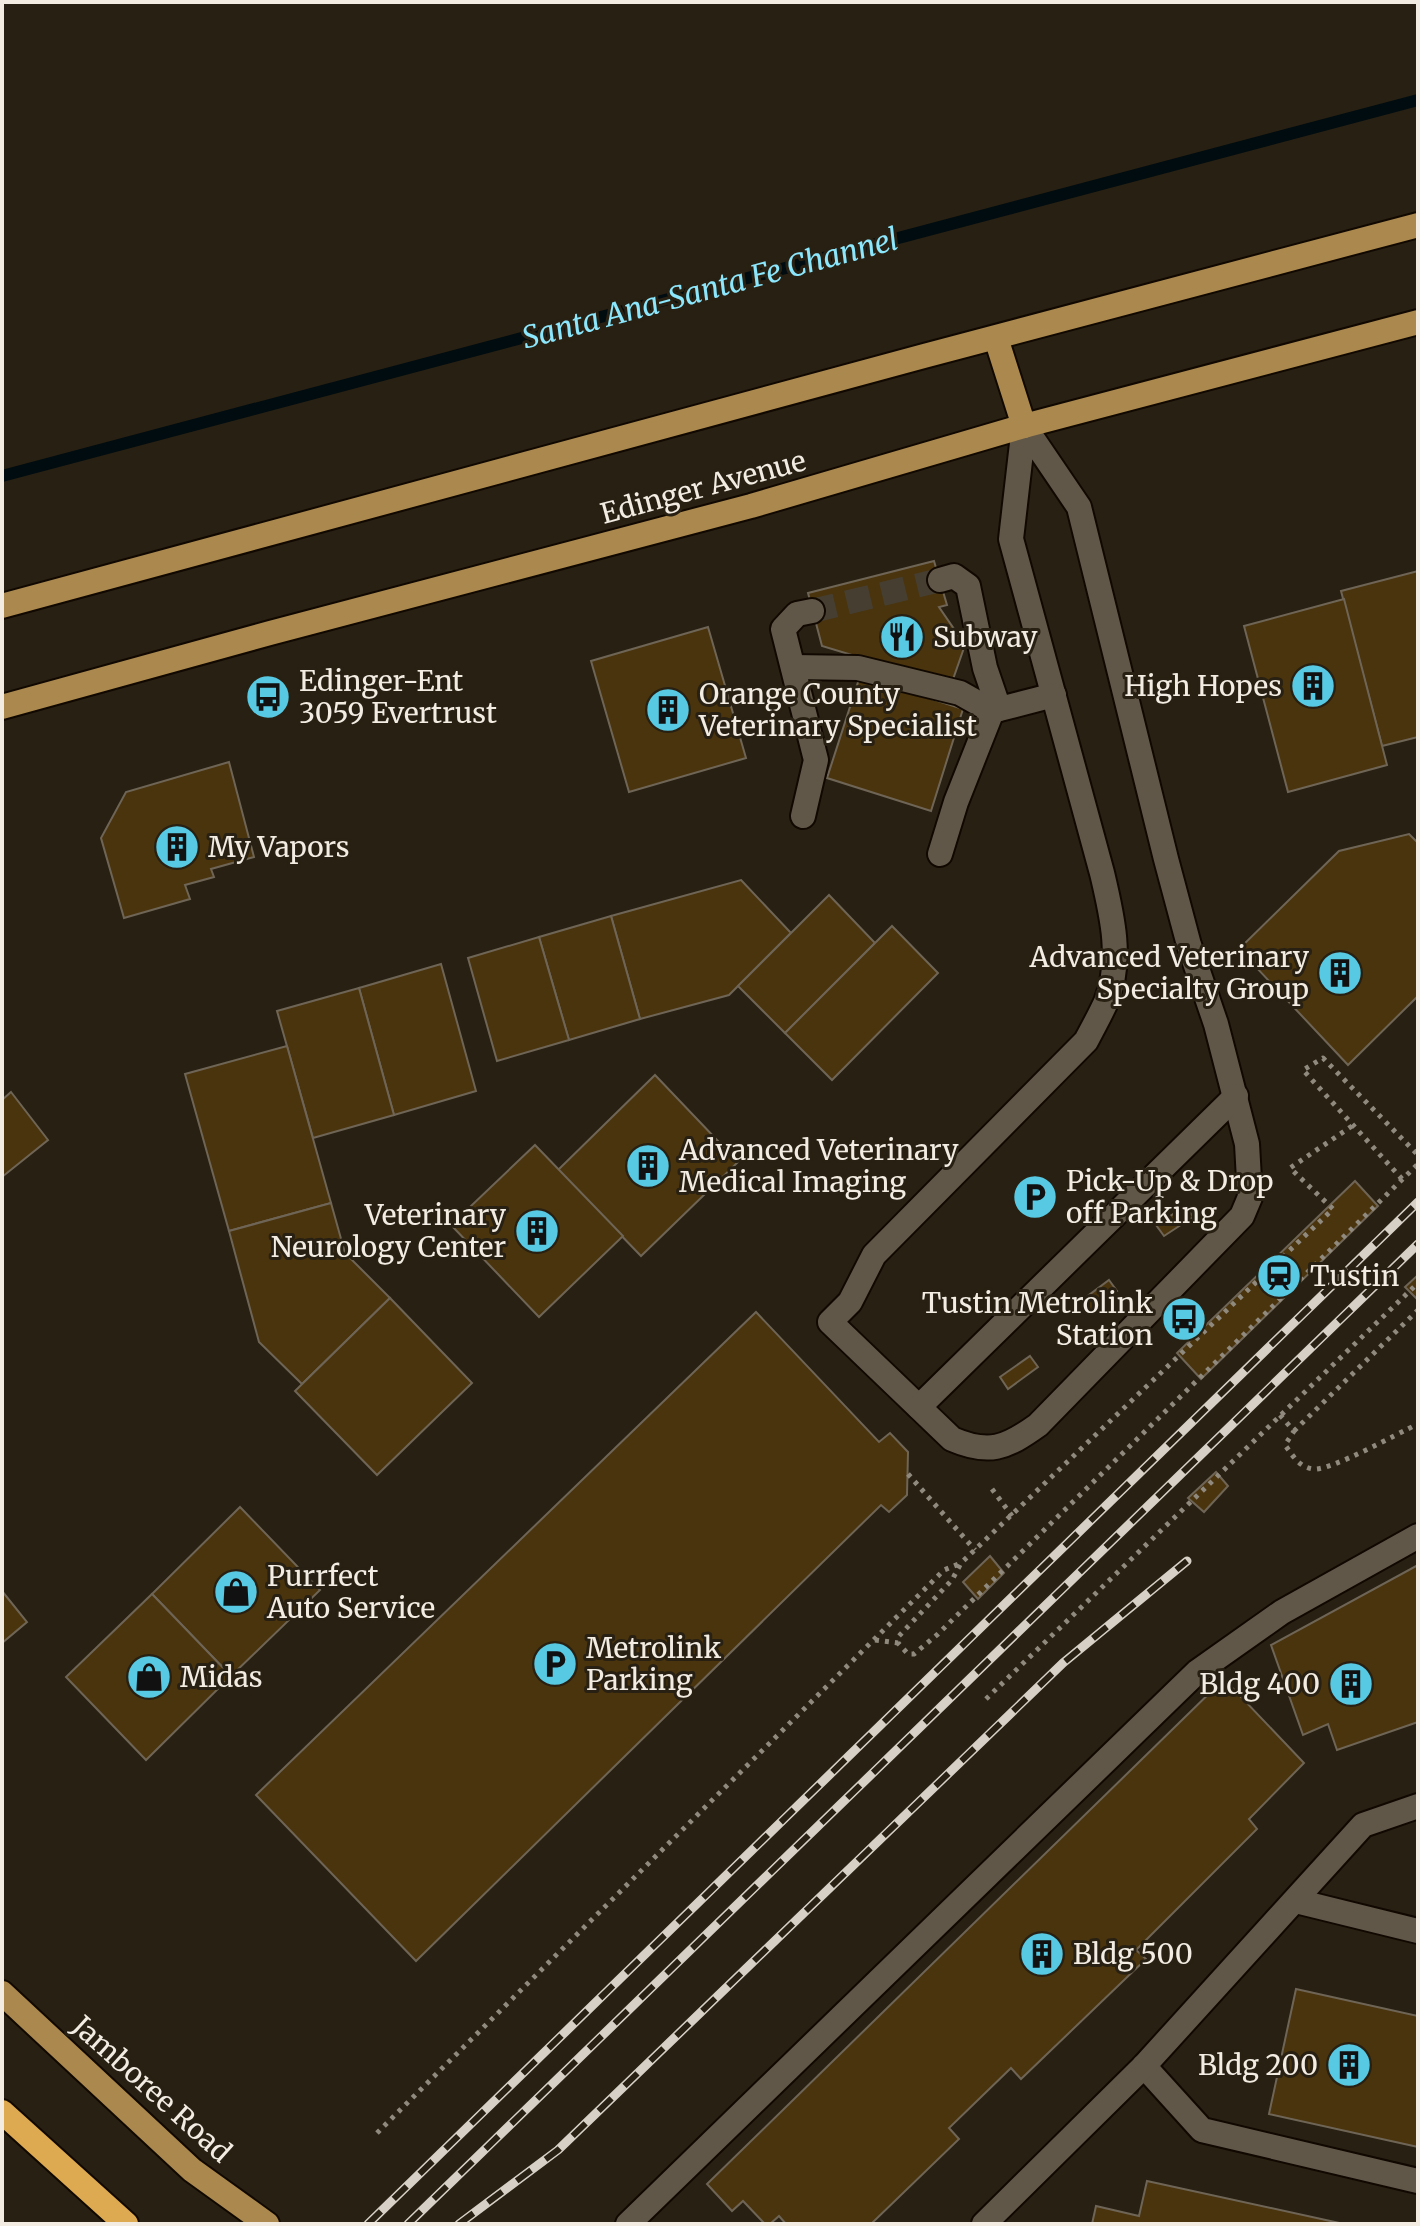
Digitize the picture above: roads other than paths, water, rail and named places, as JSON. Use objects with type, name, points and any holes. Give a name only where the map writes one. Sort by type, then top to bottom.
[{"type":"highway","points":[[2,2112],[125,2224]]},
{"type":"main road","points":[[2,606],[1418,225]]},
{"type":"main road","name":"Edinger Avenue","points":[[2,707],[751,506],[1024,426],[1418,322]]},
{"type":"main road","points":[[996,338],[1024,426]]},
{"type":"main road","name":"Jamboree Road","points":[[2,1993],[192,2170],[267,2224]]},
{"type":"lane","points":[[1024,426],[1079,507],[1189,945],[1236,1096],[1247,1144],[1250,1197],[1242,1216],[1038,1425],[1014,1442],[990,1449],[970,1447],[952,1439],[830,1322],[850,1302],[874,1255],[1086,1041],[1107,999],[1114,971],[1111,914],[1102,873],[1011,539],[1024,426]]},
{"type":"lane","points":[[940,580],[954,576],[968,586],[996,710],[956,802],[940,854]]},
{"type":"lane","points":[[803,816],[816,760],[783,629],[797,614],[812,611]]},
{"type":"lane","points":[[793,667],[858,668],[960,693],[996,710],[1054,695]]},
{"type":"lane","points":[[919,1407],[1236,1096]]},
{"type":"lane","points":[[628,2224],[1197,1672],[1282,1612],[1418,1536]]},
{"type":"lane","points":[[984,2224],[1144,2066],[1363,1825],[1418,1806]]},
{"type":"lane","points":[[1296,1901],[1418,1931]]},
{"type":"lane","points":[[1144,2066],[1202,2130],[1418,2181]]},
{"type":"waterway","name":"Santa Ana-Santa Fe Channel","points":[[2,476],[1418,100]]},
{"type":"tunnel","points":[[812,611],[940,580]]},
{"type":"railway","points":[[368,2224],[1418,1202]]},
{"type":"railway","points":[[408,2224],[1418,1244]]},
{"type":"railway","points":[[459,2224],[558,2150],[1063,1663],[1187,1561]]},
{"type":"place","name":"Subway","points":[[902,637]]},
{"type":"place","name":"High Hopes","points":[[1313,686]]},
{"type":"place","name":"Edinger-Ent 3059 Evertrust","points":[[268,697]]},
{"type":"place","name":"Orange County Veterinary Specialist","points":[[668,710]]},
{"type":"place","name":"My Vapors","points":[[177,847]]},
{"type":"place","name":"Advanced Veterinary Specialty Group","points":[[1340,973]]},
{"type":"place","name":"Advanced Veterinary Medical Imaging","points":[[648,1166]]},
{"type":"place","name":"Pick-Up & Drop off Parking","points":[[1035,1197]]},
{"type":"place","name":"Veterinary Neurology Center","points":[[537,1231]]},
{"type":"place","name":"Tustin","points":[[1279,1276]]},
{"type":"place","name":"Tustin Metrolink Station","points":[[1184,1319]]},
{"type":"place","name":"Purrfect Auto Service","points":[[236,1592]]},
{"type":"place","name":"Metrolink Parking","points":[[555,1664]]},
{"type":"place","name":"Midas","points":[[149,1677]]},
{"type":"place","name":"Bldg 400","points":[[1351,1684]]},
{"type":"place","name":"Bldg 500","points":[[1042,1954]]},
{"type":"place","name":"Bldg 200","points":[[1349,2065]]}]
